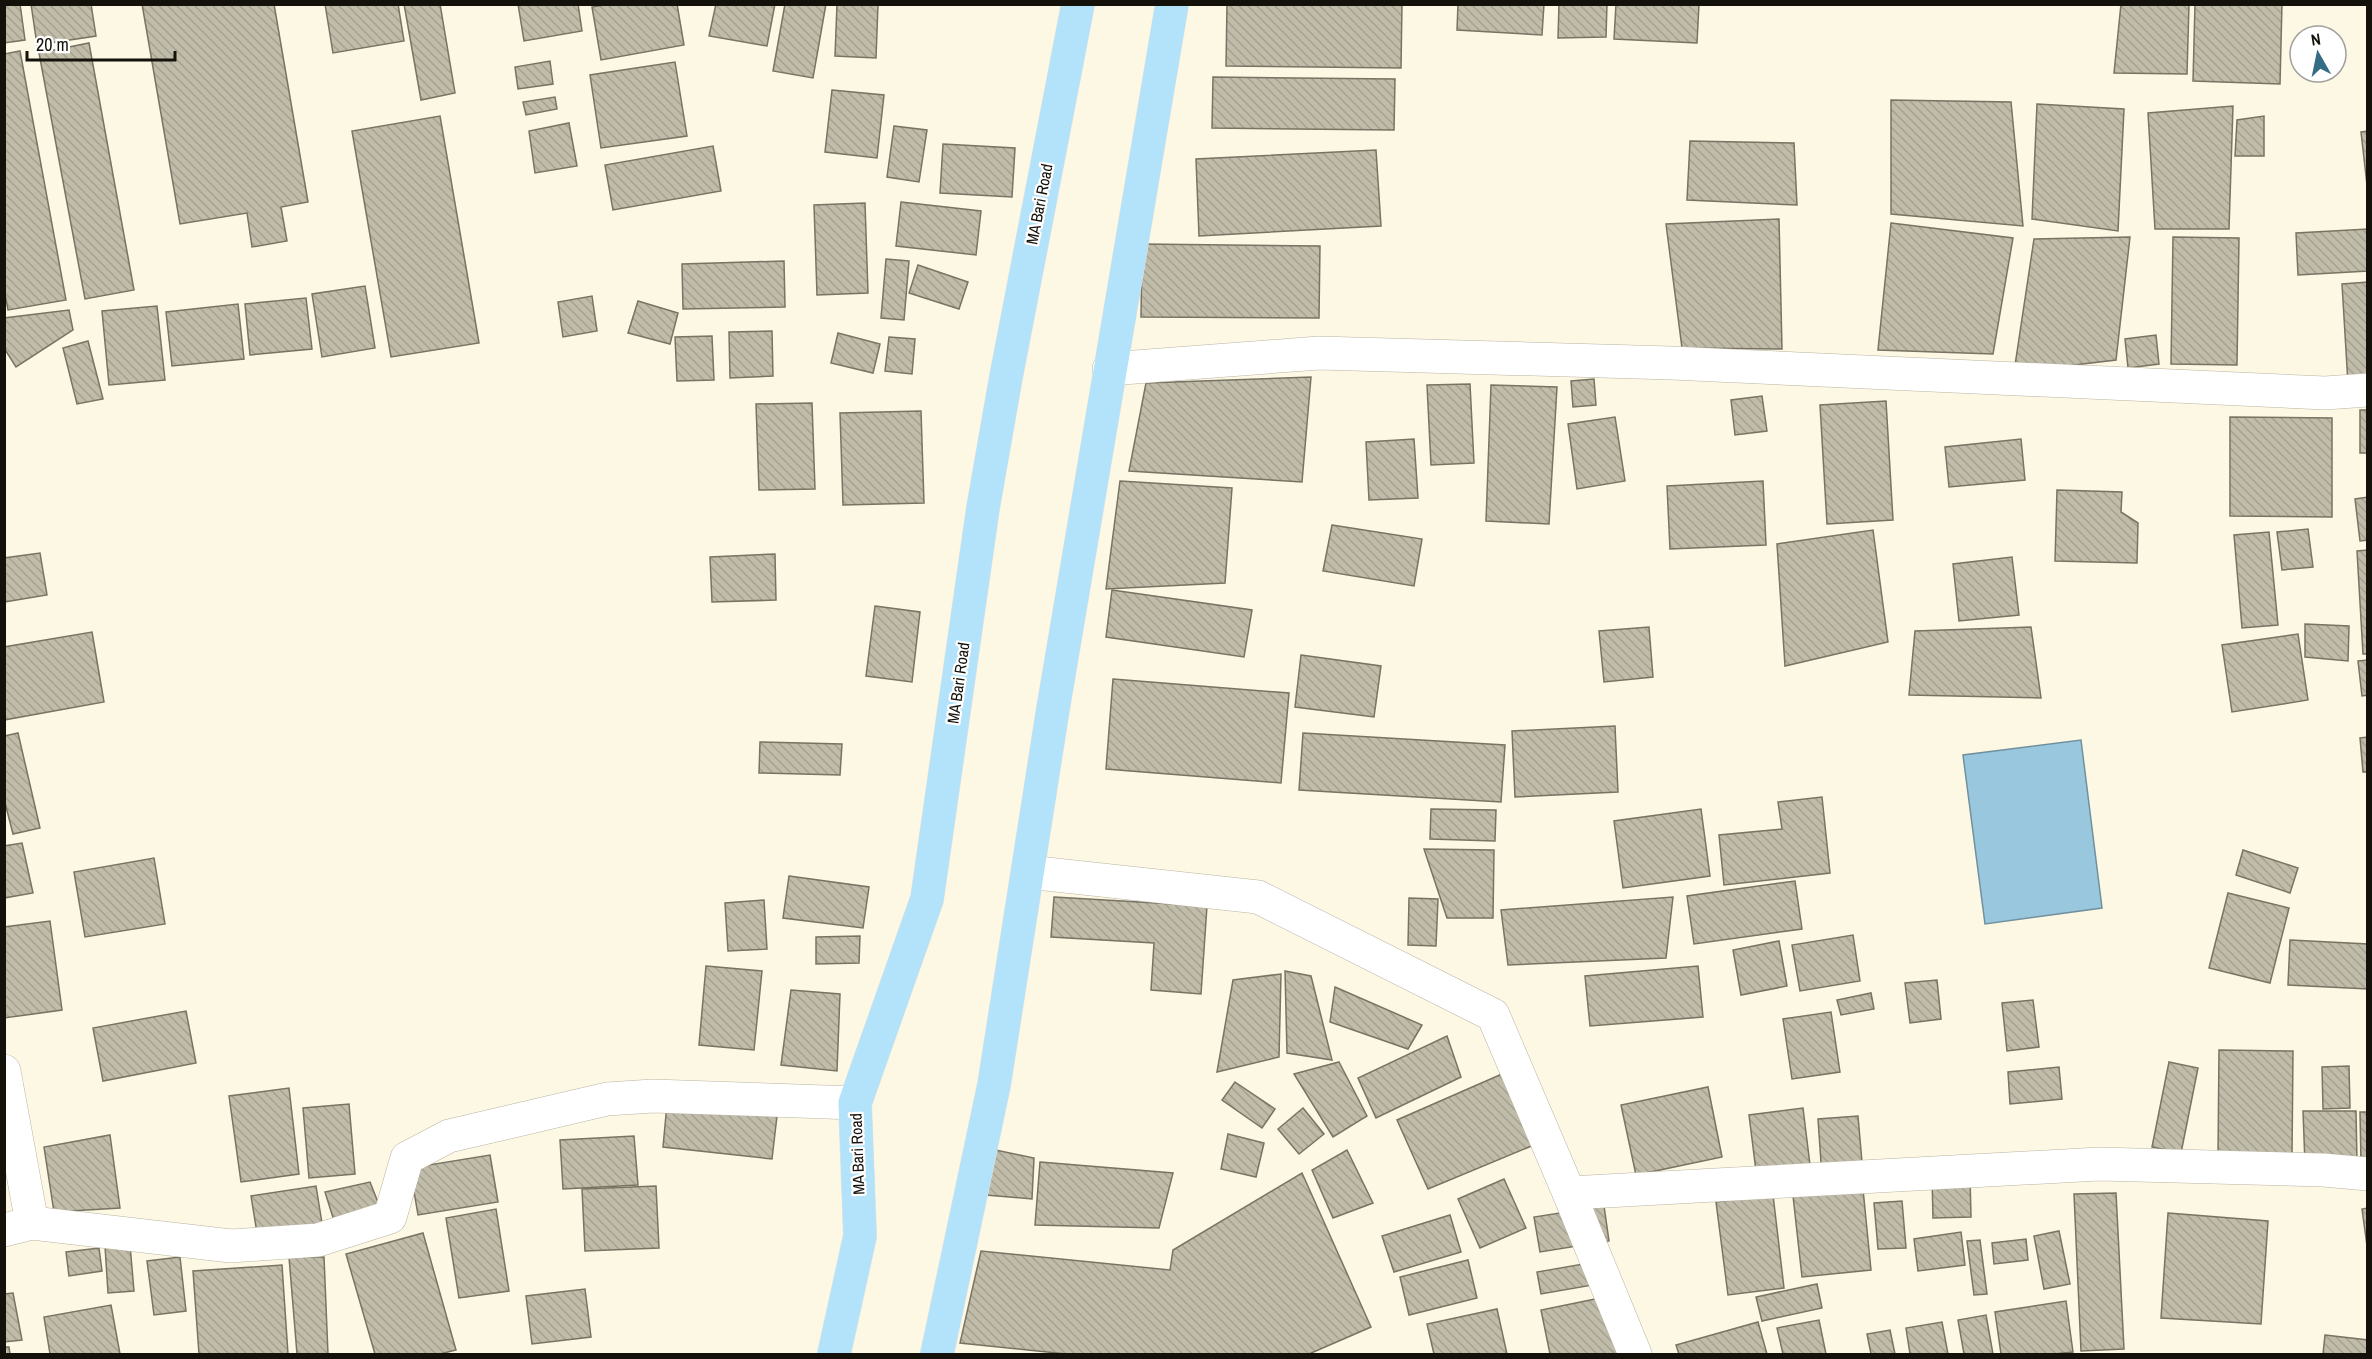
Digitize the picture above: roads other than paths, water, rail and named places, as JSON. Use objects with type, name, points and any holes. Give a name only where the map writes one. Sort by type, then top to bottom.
[{"type":"main road","name":"MA Bari Road","points":[[834,1354],[860,1236],[855,1103],[927,899],[983,508],[1078,4]]},
{"type":"main road","points":[[937,1354],[994,1085],[1109,369],[1172,4]]},
{"type":"street","points":[[1109,369],[1319,353],[1683,364],[2325,393],[2367,390]]},
{"type":"street","points":[[1028,872],[1258,897],[1493,1015],[1635,1354]]},
{"type":"street","points":[[4,1071],[18,1227],[231,1246],[318,1240],[390,1217],[407,1158],[449,1136],[607,1099],[653,1096],[855,1103]]},
{"type":"street","points":[[1569,1193],[2099,1164],[2323,1170],[2367,1174]]},
{"type":"water","points":[[2081,740],[2102,908],[1985,924],[1963,755]]}]
